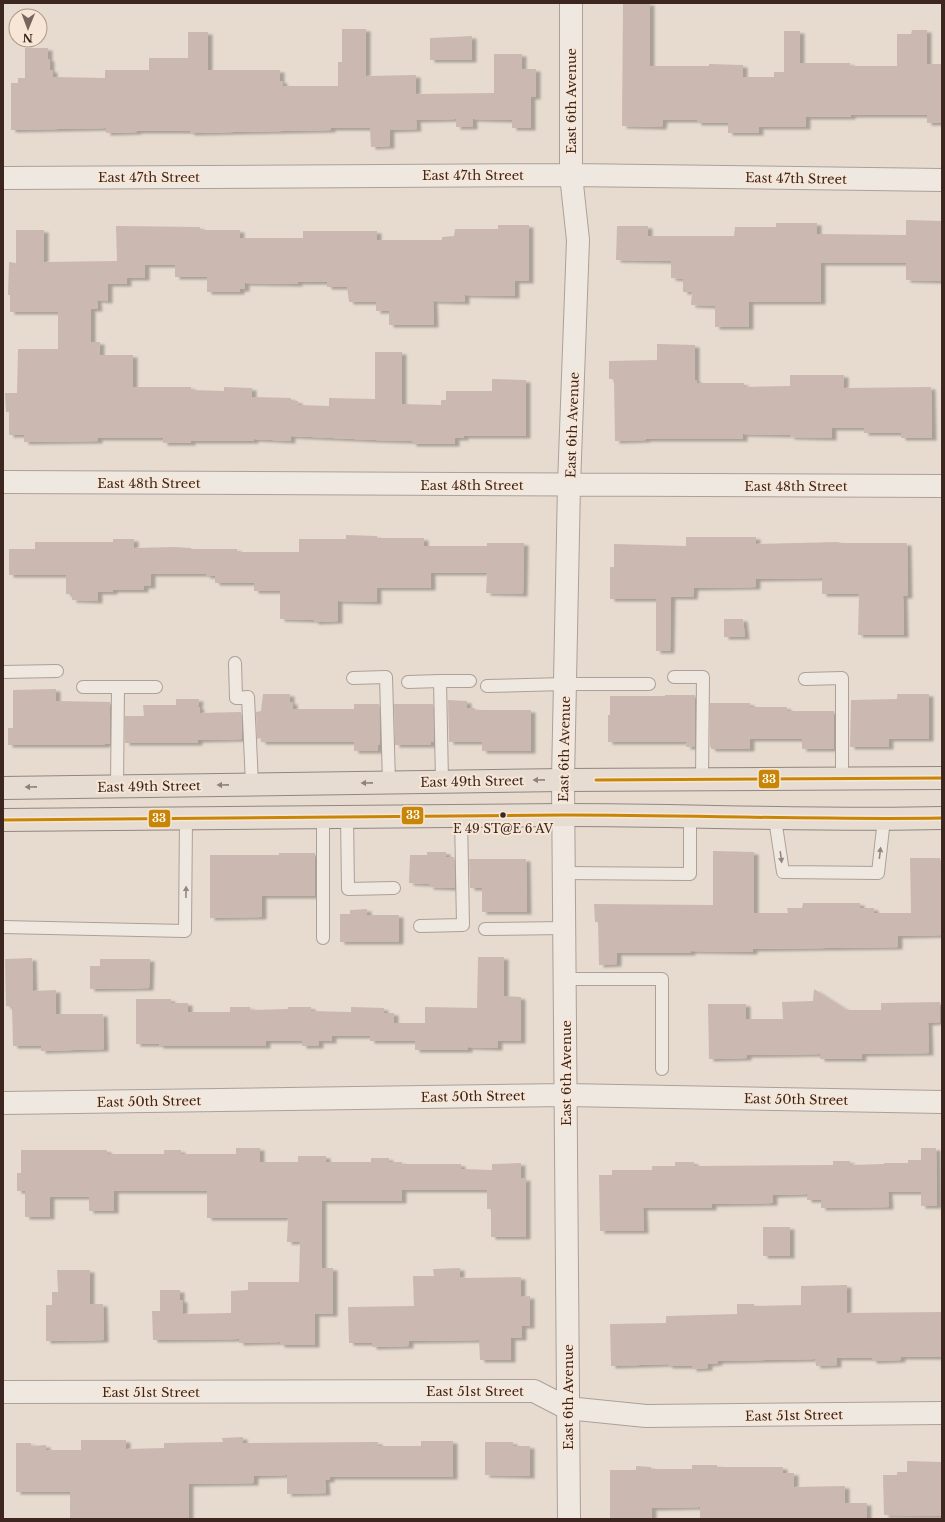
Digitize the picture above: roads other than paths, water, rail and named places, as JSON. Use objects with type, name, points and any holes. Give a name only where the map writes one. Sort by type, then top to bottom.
[{"type":"main road","name":"East 49th Street","points":[[3,788],[563,780],[942,778]]},
{"type":"main road","points":[[3,820],[563,815],[690,816],[775,819],[942,818]]},
{"type":"street","name":"East 6th Avenue","points":[[569,1519],[563,780],[578,240],[571,175],[571,3]]},
{"type":"street","name":"East 47th Street","points":[[3,178],[571,175],[942,180]]},
{"type":"street","name":"East 48th Street","points":[[3,482],[942,486]]},
{"type":"street","name":"East 50th Street","points":[[3,1103],[566,1095],[942,1102]]},
{"type":"street","name":"East 51st Street","points":[[3,1392],[534,1391],[567,1408],[646,1416],[942,1414]]},
{"type":"lane","points":[[235,663],[236,698],[248,697],[252,784]]},
{"type":"lane","points":[[3,672],[57,672]]},
{"type":"lane","points":[[353,678],[386,676],[389,782]]},
{"type":"lane","points":[[674,677],[703,677],[702,779]]},
{"type":"lane","points":[[805,679],[842,678],[842,779]]},
{"type":"lane","points":[[440,681],[442,782]]},
{"type":"lane","points":[[408,682],[470,681]]},
{"type":"lane","points":[[487,686],[649,684]]},
{"type":"lane","points":[[83,687],[156,687]]},
{"type":"lane","points":[[117,786],[118,687]]},
{"type":"lane","points":[[420,926],[464,925],[461,816]]},
{"type":"lane","points":[[564,873],[690,874],[690,816]]},
{"type":"lane","points":[[323,817],[323,938]]},
{"type":"lane","points":[[346,817],[348,889],[394,888]]},
{"type":"lane","points":[[3,927],[185,931],[186,818]]},
{"type":"lane","points":[[775,819],[783,872],[870,873],[878,873],[884,819]]},
{"type":"lane","points":[[485,929],[564,928]]},
{"type":"lane","points":[[565,979],[662,979],[662,1069]]},
{"type":"place","name":"E 49 ST@E 6 AV","points":[[503,815]]}]
